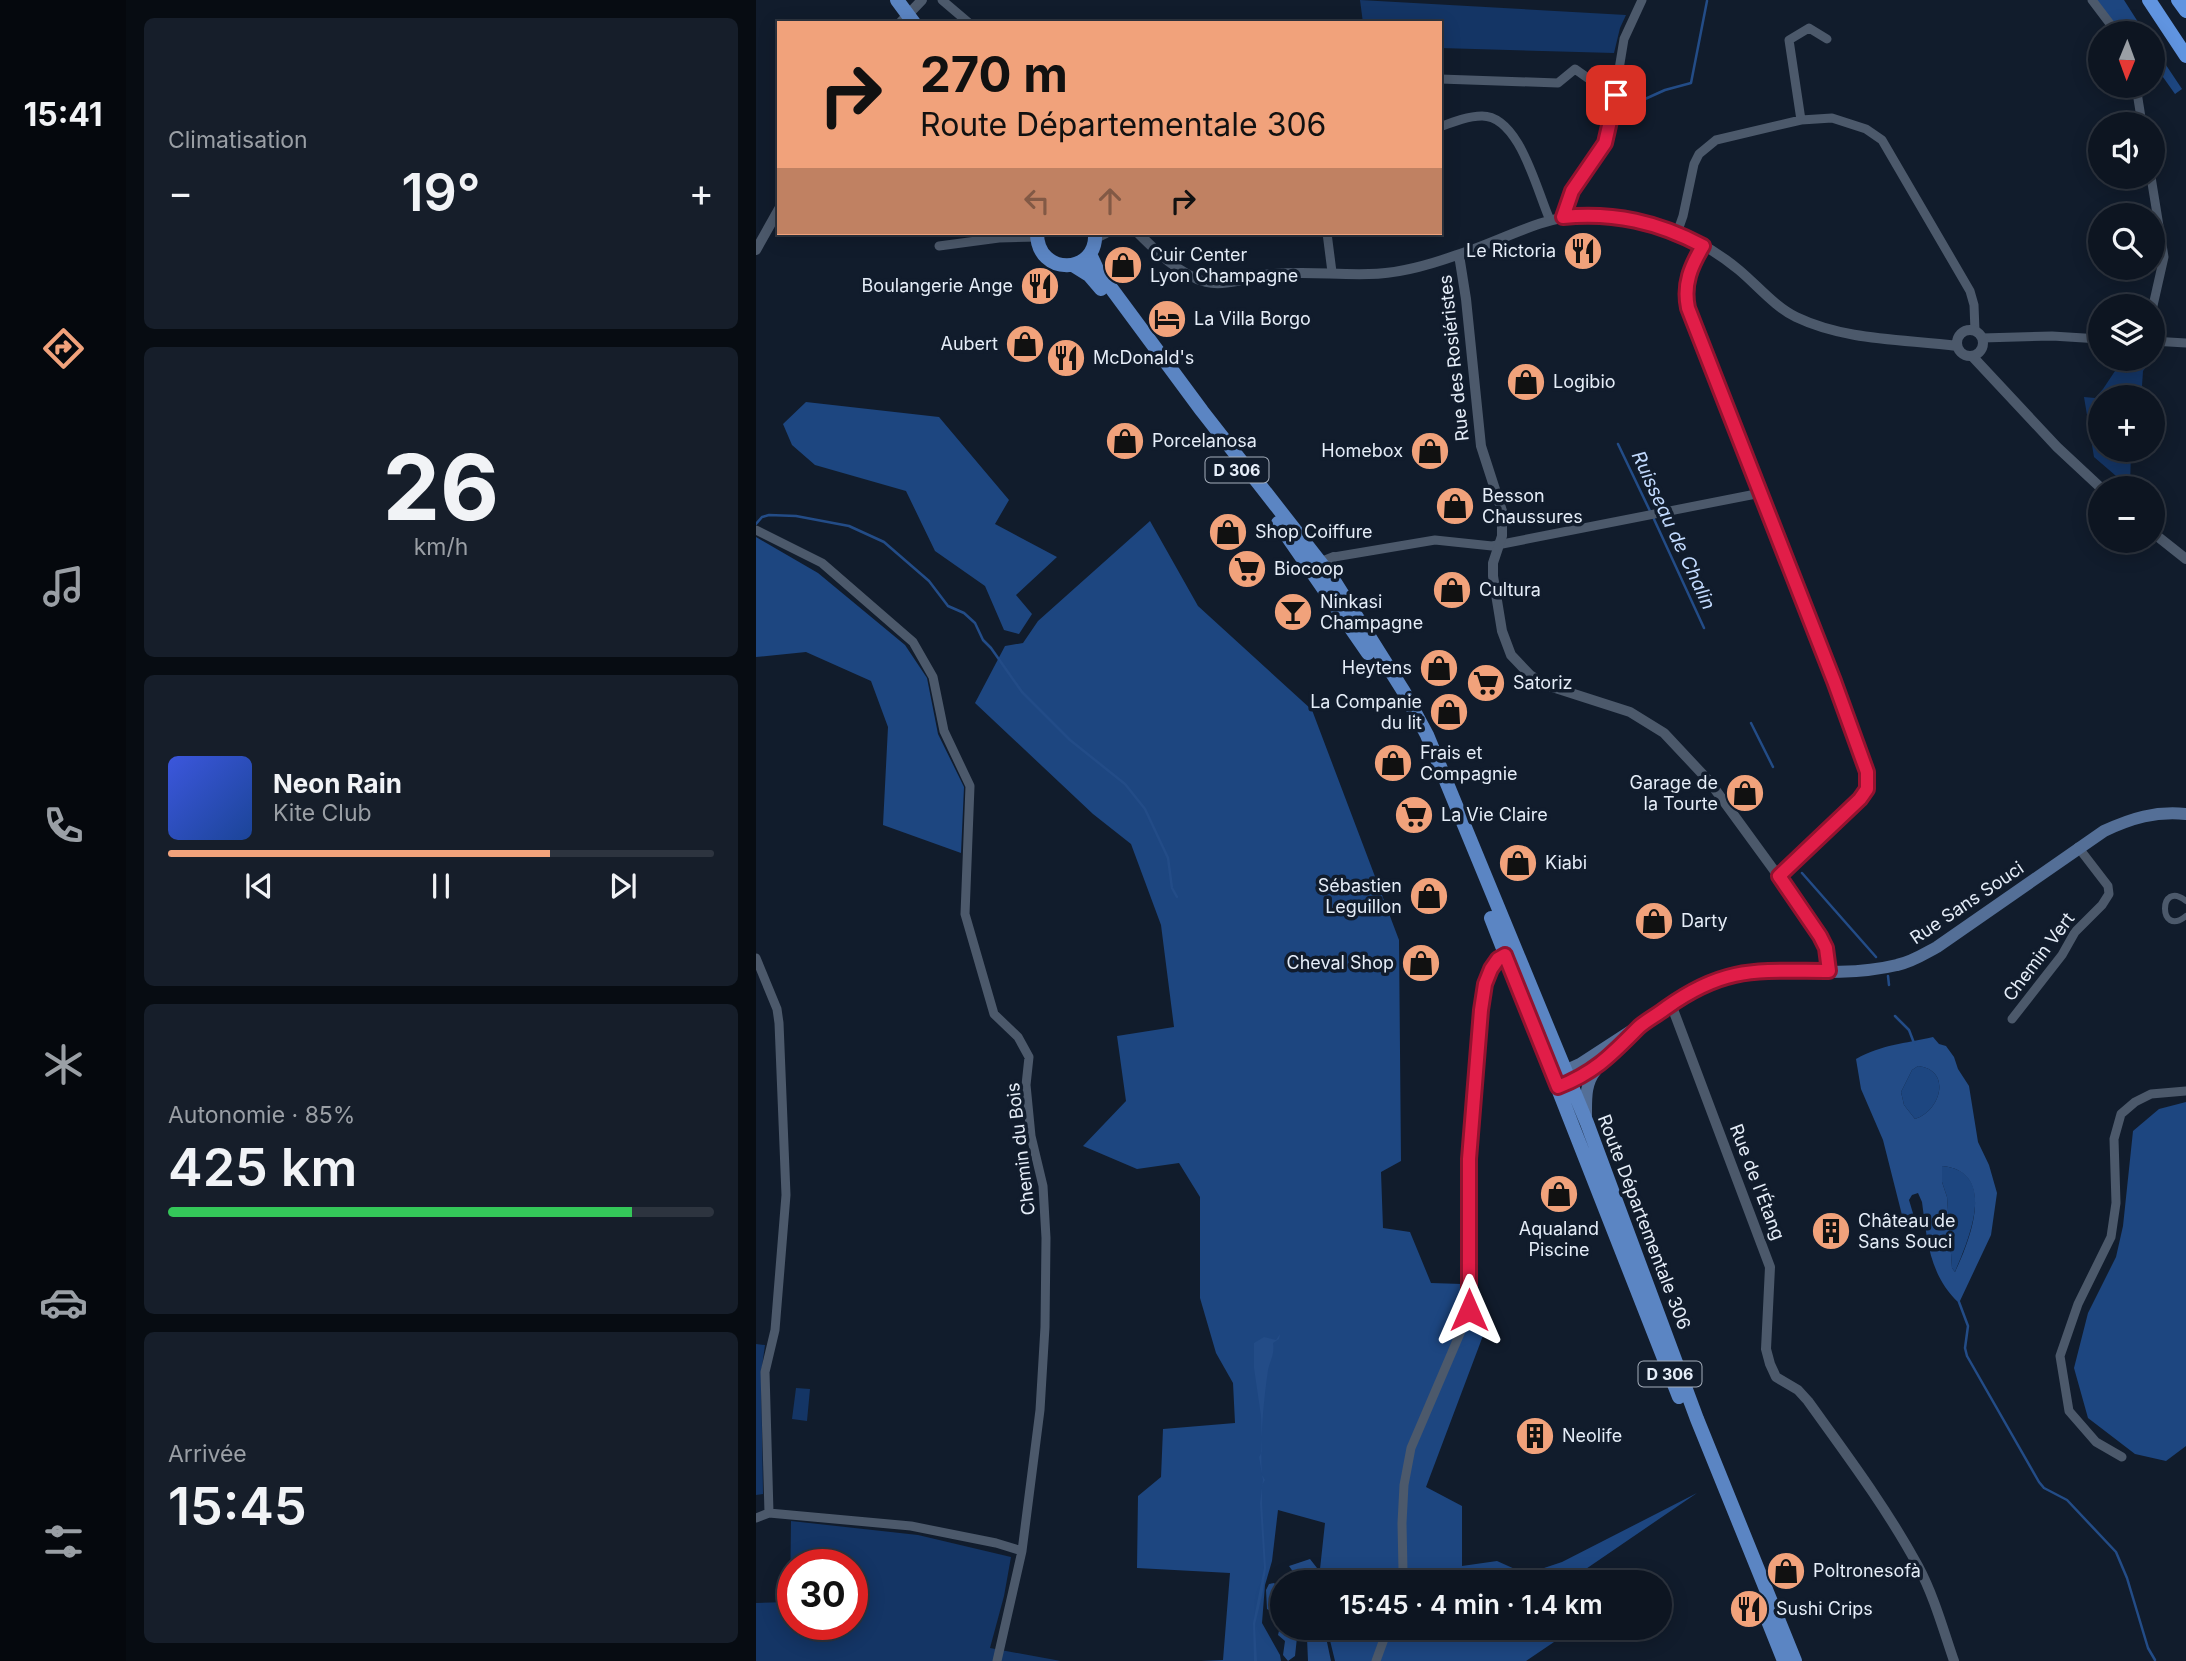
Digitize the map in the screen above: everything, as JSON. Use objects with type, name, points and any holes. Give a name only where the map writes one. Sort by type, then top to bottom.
[{"type":"highway","points":[[2149,0],[2183,53]]},
{"type":"main road","points":[[887,0],[906,21]]},
{"type":"main road","points":[[897,0],[906,21]]},
{"type":"main road","points":[[1037,235],[1042,252],[1047,258],[1060,265],[1073,265],[1090,254],[1099,235]]},
{"type":"main road","name":"D 306","points":[[1090,254],[1097,269],[1202,411],[1321,562],[1404,692],[1427,735],[1510,952]]},
{"type":"main road","name":"D 306","points":[[1073,265],[1096,282],[1321,562]]},
{"type":"main road","name":"Rue Sans Souci","points":[[1564,1081],[1580,1064],[1700,986],[1734,973],[1754,970],[1874,970],[1899,965],[1937,947],[2104,831],[2152,813],[2186,814]]},
{"type":"main road","name":"Route Départementale 306","points":[[1510,952],[1564,1081],[1587,1123],[1697,1419],[1795,1661]]},
{"type":"main road","name":"Rue Sans Souci","points":[[1564,1081],[1581,1078],[1628,1042],[1640,1027]]},
{"type":"main road","points":[[1587,1123],[1587,1088],[1591,1076],[1603,1062]]},
{"type":"main road","name":"Route Départementale 306","points":[[1564,1081],[1580,1148],[1784,1661]]},
{"type":"street","points":[[906,21],[922,0]]},
{"type":"street","points":[[942,0],[967,21]]},
{"type":"street","points":[[1563,217],[1572,191],[1605,143],[1624,39],[1642,0]]},
{"type":"street","points":[[2092,0],[2108,21]]},
{"type":"street","points":[[1801,120],[1788,40],[1809,28],[1827,39]]},
{"type":"street","points":[[1442,79],[1558,83],[1575,69],[1592,81],[1604,71],[1619,71]]},
{"type":"street","points":[[1442,126],[1456,120],[1485,115],[1507,127],[1522,147],[1550,220]]},
{"type":"street","points":[[1677,233],[1694,164],[1706,146],[1716,140],[1801,120],[1832,118],[1866,129],[1882,140],[1970,291],[1974,305],[1975,333],[1983,345],[1976,354]]},
{"type":"street","points":[[2153,189],[2164,257],[2156,294]]},
{"type":"street","points":[[756,250],[777,213]]},
{"type":"street","points":[[1137,235],[1191,276],[1207,282],[1223,283],[1272,274],[1395,272],[1459,255],[1550,220],[1586,215],[1616,216],[1677,233],[1703,246],[1734,266],[1794,316],[1833,331],[1872,338],[1958,342],[1975,333],[2088,338]]},
{"type":"street","points":[[939,246],[1037,235]]},
{"type":"street","points":[[1327,235],[1332,272]]},
{"type":"street","points":[[1703,246],[1687,282],[1685,296],[1688,308],[1834,681],[1868,779],[1867,789],[1860,799],[1779,876]]},
{"type":"street","name":"Rue des Rosiéristes","points":[[1459,255],[1481,446],[1502,511],[1504,526],[1493,563],[1495,599],[1511,655],[1530,675],[1546,685],[1630,712],[1664,733],[1709,781],[1779,876],[1820,936],[1826,948],[1829,971]]},
{"type":"street","points":[[1958,342],[1961,353],[1976,354],[2057,447],[2088,477]]},
{"type":"street","points":[[2165,342],[2186,343]]},
{"type":"street","points":[[1321,562],[1435,540],[1492,546],[1761,493]]},
{"type":"street","name":"Chemin du Bois","points":[[756,530],[822,563],[913,642],[933,677],[944,731],[970,786],[965,914],[994,1014],[1018,1037],[1029,1057],[1026,1085],[1031,1136],[1043,1186],[1046,1225],[1043,1374],[1022,1551],[997,1661]]},
{"type":"street","points":[[2165,542],[2186,559]]},
{"type":"street","name":"Chemin Vert","points":[[2012,1019],[2062,955],[2075,933],[2109,894],[2108,886],[2078,847]]},
{"type":"street","points":[[2185,899],[2172,897],[2166,901],[2164,909],[2166,917],[2174,921],[2182,920],[2186,916]]},
{"type":"street","points":[[1403,1570],[1404,1485],[1410,1448],[1469,1310],[1469,1159],[1481,1010],[1485,984],[1491,969],[1498,959],[1510,952]]},
{"type":"street","points":[[756,958],[777,1009],[779,1023],[786,1195],[775,1330],[765,1372],[769,1513]]},
{"type":"street","name":"Rue de l'Étang","points":[[1671,1004],[1768,1260],[1770,1283],[1766,1349],[1776,1377],[1797,1390],[1808,1401],[1872,1491],[1918,1566],[1954,1661]]},
{"type":"street","points":[[2122,1457],[2096,1443],[2069,1411],[2060,1356],[2078,1304],[2112,1237],[2116,1203],[2114,1139],[2121,1114],[2135,1102],[2151,1094],[2186,1091]]},
{"type":"street","points":[[756,1518],[769,1513],[911,1526],[1022,1551]]},
{"type":"street","points":[[1376,1661],[1384,1640]]},
{"type":"shaded area","points":[[1360,0],[1626,15],[1614,53],[1442,48],[1442,21],[1363,21]]},
{"type":"shaded area","points":[[2094,0],[2124,0],[2137,21],[2109,21]]},
{"type":"shaded area","points":[[2165,64],[2182,89],[2175,94],[2165,80]]},
{"type":"shaded area","points":[[2115,371],[2143,371],[2142,385],[2106,385]]},
{"type":"shaded area","points":[[2084,397],[2088,397],[2088,421]]},
{"type":"shaded area","points":[[806,402],[939,417],[1009,500],[995,524],[1057,557],[1016,595],[1032,614],[1019,634],[1004,630],[985,586],[935,551],[906,491],[815,465],[792,445],[783,424]]},
{"type":"shaded area","points":[[2100,462],[2131,462],[2130,476],[2116,476]]},
{"type":"shaded area","points":[[1150,521],[1198,606],[1312,710],[1399,940],[1401,1161],[1381,1172],[1383,1228],[1410,1232],[1431,1283],[1462,1284],[1470,1310],[1484,1333],[1426,1487],[1462,1506],[1462,1566],[1497,1561],[1517,1570],[1320,1570],[1325,1523],[1278,1510],[1272,1561],[1265,1585],[1262,1623],[1281,1661],[1201,1661],[1223,1660],[1230,1573],[1137,1568],[1138,1496],[1161,1477],[1163,1429],[1235,1423],[1233,1383],[1216,1353],[1200,1298],[1200,1197],[1179,1163],[1137,1169],[1083,1146],[1126,1101],[1117,1036],[1174,1027],[1161,925],[1131,844],[1093,814],[975,703],[1005,646],[1023,643],[1038,621]]},
{"type":"shaded area","points":[[756,537],[818,573],[905,645],[927,678],[938,734],[964,787],[961,853],[883,825],[888,727],[871,681],[806,652],[756,657]]},
{"type":"shaded area","points":[[1933,1037],[1939,1044],[1946,1046],[1969,1086],[1978,1142],[1989,1165],[1997,1193],[1991,1235],[1959,1303],[1941,1281],[1935,1268],[1918,1193],[1912,1195],[1909,1200],[1914,1225],[1908,1227],[1904,1223],[1883,1140],[1861,1089],[1856,1059],[1885,1047]],"holes":[[[1918,1066],[1929,1069],[1936,1075],[1939,1091],[1931,1108],[1915,1119],[1904,1105],[1901,1092],[1912,1070]],[[1942,1166],[1959,1171],[1970,1180],[1974,1194],[1972,1227],[1955,1272],[1952,1268]]]},
{"type":"shaded area","points":[[1918,1066],[1929,1069],[1936,1075],[1939,1091],[1931,1108],[1915,1119],[1904,1105],[1901,1092],[1912,1070]]},
{"type":"shaded area","points":[[2186,1102],[2186,1446],[2166,1461],[2135,1454],[2088,1418],[2074,1368],[2088,1313],[2116,1257],[2123,1226],[2133,1131],[2159,1109]]},
{"type":"shaded area","points":[[1942,1166],[1959,1171],[1970,1180],[1975,1194],[1972,1226],[1955,1272],[1952,1268]]},
{"type":"shaded area","points":[[1280,1334],[1279,1339],[1273,1343],[1268,1370],[1262,1439],[1254,1343],[1264,1337],[1276,1340]]},
{"type":"shaded area","points":[[756,1344],[765,1345],[761,1374],[763,1494],[756,1495]]},
{"type":"shaded area","points":[[796,1388],[810,1389],[807,1421],[792,1419]]},
{"type":"shaded area","points":[[1262,1488],[1266,1568],[1255,1625],[1257,1661],[1254,1661],[1253,1623],[1264,1568],[1260,1503]]},
{"type":"shaded area","points":[[1697,1493],[1584,1570],[1538,1570],[1562,1562]]},
{"type":"shaded area","points":[[791,1521],[918,1535],[1011,1557],[990,1648],[1061,1661],[756,1661],[756,1603],[777,1602],[777,1640],[868,1640],[868,1549],[791,1549]]},
{"type":"shaded area","points":[[1310,1559],[1317,1570],[1292,1570],[1289,1566]]},
{"type":"shaded area","points":[[1269,1584],[1270,1611],[1267,1609],[1266,1590]]},
{"type":"shaded area","points":[[1297,1640],[1295,1656],[1288,1661],[1283,1655],[1285,1641]]},
{"type":"shaded area","points":[[1307,1640],[1327,1640],[1331,1661],[1308,1661]]},
{"type":"shaded area","points":[[1330,1640],[1557,1640],[1526,1661],[1335,1661]]},
{"type":"waterway","name":"Ruisseau de Chalin","points":[[1645,99],[1691,83],[1707,1]]},
{"type":"waterway","name":"Ruisseau de Chalin","points":[[1618,444],[1650,511]]},
{"type":"waterway","points":[[756,524],[762,517],[769,515],[796,516],[849,526],[884,542],[929,581],[948,606],[964,613],[975,623],[983,640],[1022,692],[1070,740],[1125,784],[1145,809],[1168,858],[1172,888],[1177,897]]},
{"type":"waterway","name":"Ruisseau de Chalin","points":[[1653,517],[1704,628]]},
{"type":"waterway","name":"Ruisseau de Chalin","points":[[1751,723],[1773,767]]},
{"type":"waterway","name":"Ruisseau de Chalin","points":[[1802,873],[1876,957]]},
{"type":"waterway","name":"Ruisseau de Chalin","points":[[1888,976],[1889,985]]},
{"type":"waterway","points":[[1895,1016],[1909,1030],[1914,1043]]},
{"type":"waterway","points":[[1959,1302],[1968,1326],[1965,1348],[1967,1356],[2039,1482],[2044,1488],[2067,1500],[2116,1552],[2127,1578],[2148,1648],[2155,1660]]},
{"type":"place","name":"Le Rictoria","points":[[1583,251]]},
{"type":"place","name":"Cuir Center Lyon Champagne","points":[[1123,265]]},
{"type":"place","name":"Boulangerie Ange","points":[[1040,286]]},
{"type":"place","name":"La Villa Borgo","points":[[1167,319]]},
{"type":"place","name":"Aubert","points":[[1025,344]]},
{"type":"place","name":"McDonald's","points":[[1066,358]]},
{"type":"place","name":"Logibio","points":[[1526,382]]},
{"type":"place","name":"Porcelanosa","points":[[1125,441]]},
{"type":"place","name":"Homebox","points":[[1430,451]]},
{"type":"place","name":"Besson Chaussures","points":[[1455,506]]},
{"type":"place","name":"Shop Coiffure","points":[[1228,532]]},
{"type":"place","name":"Biocoop","points":[[1247,569]]},
{"type":"place","name":"Cultura","points":[[1452,590]]},
{"type":"place","name":"Ninkasi Champagne","points":[[1293,612]]},
{"type":"place","name":"Heytens","points":[[1439,668]]},
{"type":"place","name":"Satoriz","points":[[1486,683]]},
{"type":"place","name":"La Companie du lit","points":[[1449,712]]},
{"type":"place","name":"Frais et Compagnie","points":[[1393,763]]},
{"type":"place","name":"Garage de la Tourte","points":[[1745,793]]},
{"type":"place","name":"La Vie Claire","points":[[1414,815]]},
{"type":"place","name":"Kiabi","points":[[1518,863]]},
{"type":"place","name":"Sébastien Leguillon","points":[[1429,896]]},
{"type":"place","name":"Darty","points":[[1654,921]]},
{"type":"place","name":"Cheval Shop","points":[[1421,963]]},
{"type":"place","name":"Aqualand Piscine","points":[[1559,1194]]},
{"type":"place","name":"Château de Sans Souci","points":[[1831,1231]]},
{"type":"place","name":"Neolife","points":[[1535,1436]]},
{"type":"place","name":"Poltronesofà","points":[[1786,1571]]},
{"type":"place","name":"Sushi Crips","points":[[1749,1609]]},
{"type":"route","points":[[1469,1310],[1469,1159],[1481,1010],[1485,984],[1498,959],[1505,955],[1558,1087],[1581,1078],[1628,1042],[1640,1027],[1700,986],[1734,973],[1754,970],[1829,971],[1826,948],[1820,936],[1779,876],[1860,799],[1868,784],[1867,772],[1834,681],[1690,316],[1685,296],[1687,282],[1703,246],[1677,233],[1641,221],[1616,216],[1563,217],[1572,191],[1605,143],[1616,95]]}]
